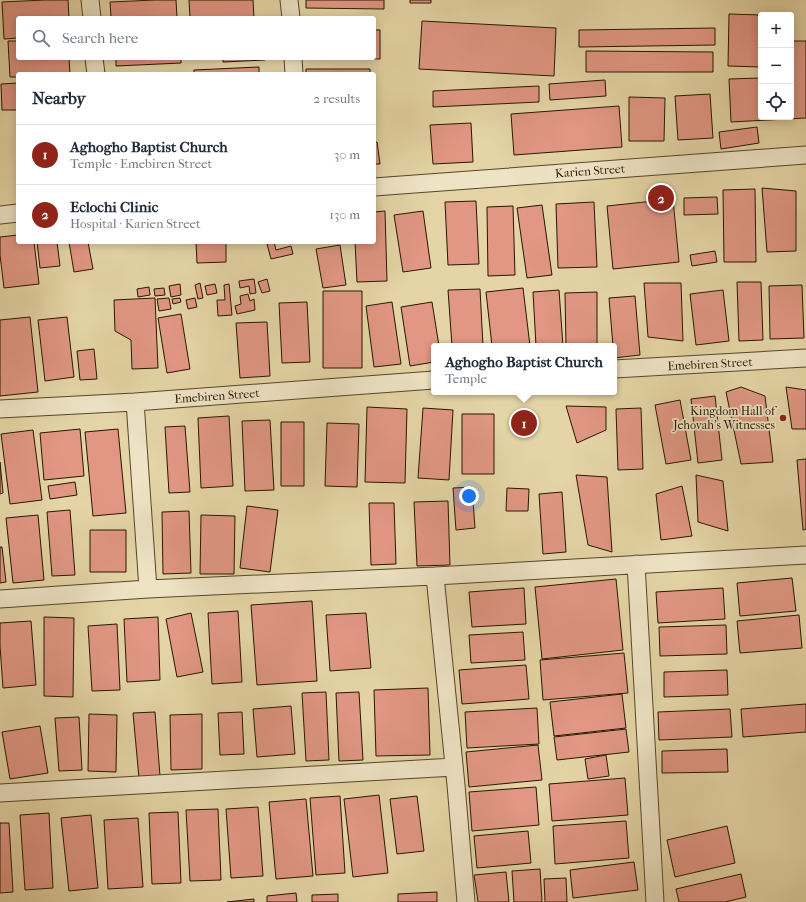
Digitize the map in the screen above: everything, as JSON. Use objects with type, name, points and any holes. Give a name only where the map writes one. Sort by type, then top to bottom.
[{"type":"street","points":[[90,0],[92,16]]},
{"type":"street","points":[[290,0],[291,16]]},
{"type":"street","points":[[94,60],[96,72]]},
{"type":"street","points":[[293,60],[294,72]]},
{"type":"street","name":"Karien Street","points":[[376,187],[806,155]]},
{"type":"street","points":[[0,214],[16,213]]},
{"type":"street","name":"Emebiren Street","points":[[617,369],[806,358]]},
{"type":"street","name":"Emebiren Street","points":[[0,409],[135,402],[431,380]]},
{"type":"street","points":[[135,402],[148,589]]},
{"type":"street","points":[[0,599],[148,589],[436,576],[806,555]]},
{"type":"street","points":[[636,564],[655,902]]},
{"type":"street","points":[[436,576],[466,902]]},
{"type":"street","points":[[0,793],[454,767]]},
{"type":"building","points":[[68,0],[69,16],[16,16],[16,38],[4,39],[2,2]]},
{"type":"building","points":[[176,0],[177,16],[111,16],[110,2]]},
{"type":"building","points":[[189,0],[253,0],[254,16],[190,16]]},
{"type":"building","points":[[306,0],[384,0],[384,9],[306,8]]},
{"type":"building","points":[[410,0],[431,0],[431,3],[410,3]]},
{"type":"building","points":[[729,14],[758,15],[758,67],[728,66]]},
{"type":"building","points":[[422,21],[556,28],[554,76],[419,69]]},
{"type":"building","points":[[715,28],[715,45],[579,47],[579,30]]},
{"type":"building","points":[[376,30],[380,30],[380,59],[376,59]]},
{"type":"building","points":[[8,41],[16,41],[16,60],[69,60],[70,72],[16,72],[16,77],[10,77]]},
{"type":"building","points":[[794,41],[806,41],[806,118],[794,119]]},
{"type":"building","points":[[586,51],[713,52],[713,72],[586,72]]},
{"type":"building","points":[[116,60],[181,60],[181,63],[116,66]]},
{"type":"building","points":[[223,60],[265,60],[223,62]]},
{"type":"building","points":[[259,67],[259,72],[194,72],[194,70]]},
{"type":"building","points":[[306,69],[370,69],[370,72],[306,72]]},
{"type":"building","points":[[758,78],[758,120],[768,120],[731,122],[729,79]]},
{"type":"building","points":[[605,80],[606,96],[550,100],[549,84]]},
{"type":"building","points":[[16,83],[16,110],[2,110],[1,84]]},
{"type":"building","points":[[539,86],[539,102],[433,107],[433,91]]},
{"type":"building","points":[[710,94],[713,138],[678,140],[675,96]]},
{"type":"building","points":[[629,97],[665,98],[664,141],[629,141]]},
{"type":"building","points":[[619,106],[622,147],[514,155],[511,114]]},
{"type":"building","points":[[471,123],[473,162],[433,164],[430,125]]},
{"type":"building","points":[[757,127],[759,143],[721,149],[719,132]]},
{"type":"building","points":[[377,142],[380,164],[376,164]]},
{"type":"building","points":[[762,188],[796,191],[796,251],[767,252]]},
{"type":"building","points":[[755,189],[756,262],[724,262],[723,190]]},
{"type":"building","points":[[717,197],[718,214],[684,215],[684,198]]},
{"type":"building","points":[[673,199],[679,262],[613,269],[607,206]]},
{"type":"building","points":[[476,201],[479,264],[448,265],[445,202]]},
{"type":"building","points":[[594,202],[597,267],[558,268],[556,204]]},
{"type":"building","points":[[542,205],[552,275],[527,278],[517,208]]},
{"type":"building","points":[[513,206],[515,275],[488,276],[487,207]]},
{"type":"building","points":[[385,211],[387,281],[357,282],[355,244],[376,244],[376,212]]},
{"type":"building","points":[[423,211],[431,268],[403,272],[394,215]]},
{"type":"building","points":[[16,235],[16,244],[34,244],[39,284],[4,288],[0,255],[0,237]]},
{"type":"building","points":[[37,244],[57,244],[60,266],[40,268]]},
{"type":"building","points":[[69,244],[88,244],[93,269],[74,272]]},
{"type":"building","points":[[196,244],[226,244],[226,262],[197,263]]},
{"type":"building","points":[[267,244],[274,244],[276,250],[291,246],[293,254],[271,259]]},
{"type":"building","points":[[340,245],[346,285],[323,288],[316,249]]},
{"type":"building","points":[[715,251],[717,262],[692,266],[690,255]]},
{"type":"building","points":[[254,279],[256,293],[250,294],[249,286],[240,288],[239,281]]},
{"type":"building","points":[[267,279],[270,291],[262,293],[258,282]]},
{"type":"building","points":[[737,282],[761,282],[763,340],[739,341]]},
{"type":"building","points":[[200,283],[203,298],[198,299],[195,285]]},
{"type":"building","points":[[644,283],[681,283],[683,341],[648,337]]},
{"type":"building","points":[[180,284],[181,295],[171,297],[169,286]]},
{"type":"building","points":[[215,284],[217,293],[207,295],[205,286]]},
{"type":"building","points":[[229,284],[232,315],[218,316],[217,300],[225,300],[224,285]]},
{"type":"building","points":[[802,285],[804,338],[770,339],[769,286]]},
{"type":"building","points":[[149,287],[150,295],[138,297],[137,289]]},
{"type":"building","points":[[164,288],[165,295],[155,296],[154,289]]},
{"type":"building","points":[[523,288],[530,343],[492,343],[486,292]]},
{"type":"building","points":[[480,289],[483,343],[452,343],[448,290]]},
{"type":"building","points":[[559,290],[563,343],[536,343],[533,292]]},
{"type":"building","points":[[723,290],[729,341],[696,345],[690,294]]},
{"type":"building","points":[[323,291],[362,291],[362,368],[323,368]]},
{"type":"building","points":[[597,292],[597,343],[566,343],[565,293]]},
{"type":"building","points":[[248,294],[250,301],[254,299],[255,310],[237,314],[235,306],[241,304],[240,296]]},
{"type":"building","points":[[635,296],[640,355],[617,358],[617,343],[613,343],[609,298]]},
{"type":"building","points":[[155,298],[158,368],[132,369],[131,340],[115,331],[114,300]]},
{"type":"building","points":[[169,298],[171,309],[159,311],[157,299]]},
{"type":"building","points":[[180,298],[181,302],[173,304],[172,299]]},
{"type":"building","points":[[195,298],[197,307],[188,309],[186,300]]},
{"type":"building","points":[[307,302],[310,362],[282,363],[279,303]]},
{"type":"building","points":[[392,302],[401,364],[374,367],[366,306]]},
{"type":"building","points":[[432,302],[439,343],[431,343],[431,362],[410,366],[401,307]]},
{"type":"building","points":[[181,314],[190,369],[167,373],[158,318]]},
{"type":"building","points":[[30,317],[38,392],[0,396],[0,320]]},
{"type":"building","points":[[67,317],[74,377],[45,381],[38,320]]},
{"type":"building","points":[[267,322],[270,376],[240,378],[236,323]]},
{"type":"building","points":[[94,349],[97,379],[80,380],[77,351]]},
{"type":"building","points":[[741,387],[765,396],[773,462],[741,464],[726,392]]},
{"type":"building","points":[[786,387],[806,390],[806,429],[792,429]]},
{"type":"building","points":[[715,396],[722,460],[698,463],[691,399]]},
{"type":"building","points":[[680,400],[691,460],[666,464],[655,405]]},
{"type":"building","points":[[566,406],[606,407],[606,430],[577,443]]},
{"type":"building","points":[[367,407],[407,409],[405,483],[365,482]]},
{"type":"building","points":[[423,408],[453,410],[449,480],[418,478]]},
{"type":"building","points":[[641,408],[643,469],[618,470],[616,409]]},
{"type":"building","points":[[462,414],[494,414],[494,474],[462,474]]},
{"type":"building","points":[[229,416],[233,486],[201,488],[198,418]]},
{"type":"building","points":[[270,420],[274,490],[245,491],[242,421]]},
{"type":"building","points":[[281,422],[304,422],[304,486],[281,486]]},
{"type":"building","points":[[327,423],[359,424],[357,487],[325,486]]},
{"type":"building","points":[[185,426],[190,492],[169,493],[165,427]]},
{"type":"building","points":[[80,429],[84,476],[44,480],[40,433]]},
{"type":"building","points":[[118,429],[126,513],[93,516],[85,432]]},
{"type":"building","points":[[33,430],[42,500],[10,504],[1,434]]},
{"type":"building","points":[[806,459],[806,529],[803,530],[797,460]]},
{"type":"building","points":[[0,462],[3,493],[0,494]]},
{"type":"building","points":[[576,475],[607,477],[612,552],[588,545]]},
{"type":"building","points":[[696,475],[723,481],[728,531],[698,522]]},
{"type":"building","points":[[75,482],[77,495],[50,499],[48,486]]},
{"type":"building","points":[[682,486],[692,536],[661,540],[656,494]]},
{"type":"building","points":[[472,487],[475,528],[456,530],[453,488]]},
{"type":"building","points":[[507,488],[529,489],[528,511],[506,511]]},
{"type":"building","points":[[562,492],[566,552],[543,554],[539,494]]},
{"type":"building","points":[[448,501],[450,565],[417,566],[414,502]]},
{"type":"building","points":[[369,503],[394,503],[396,564],[371,565]]},
{"type":"building","points":[[247,506],[278,510],[270,572],[240,568]]},
{"type":"building","points":[[70,510],[75,575],[52,576],[47,512]]},
{"type":"building","points":[[189,511],[191,573],[163,574],[162,512]]},
{"type":"building","points":[[38,515],[44,580],[13,583],[6,518]]},
{"type":"building","points":[[201,515],[235,516],[234,574],[200,574]]},
{"type":"building","points":[[90,530],[126,530],[126,572],[90,572]]},
{"type":"building","points":[[0,547],[2,547],[6,582],[0,583]]},
{"type":"building","points":[[792,578],[796,611],[740,616],[737,583]]},
{"type":"building","points":[[616,579],[623,650],[542,659],[535,587]]},
{"type":"building","points":[[524,588],[526,624],[472,627],[469,592]]},
{"type":"building","points":[[723,588],[725,619],[658,623],[656,592]]},
{"type":"building","points":[[312,601],[317,681],[257,685],[251,605]]},
{"type":"building","points":[[238,611],[242,682],[212,684],[208,613]]},
{"type":"building","points":[[191,613],[203,672],[177,677],[166,619]]},
{"type":"building","points":[[366,613],[371,668],[330,671],[326,615]]},
{"type":"building","points":[[799,615],[802,648],[740,653],[737,621]]},
{"type":"building","points":[[44,617],[74,618],[73,697],[44,696]]},
{"type":"building","points":[[158,617],[160,680],[127,682],[124,619]]},
{"type":"building","points":[[31,621],[36,685],[3,688],[0,623]]},
{"type":"building","points":[[117,624],[120,690],[92,691],[88,626]]},
{"type":"building","points":[[726,625],[727,654],[660,656],[659,627]]},
{"type":"building","points":[[523,632],[525,660],[471,663],[469,635]]},
{"type":"building","points":[[624,653],[628,693],[543,700],[540,660]]},
{"type":"building","points":[[526,665],[529,699],[462,704],[459,670]]},
{"type":"building","points":[[727,670],[728,695],[664,697],[664,672]]},
{"type":"building","points":[[428,688],[430,755],[376,756],[374,690]]},
{"type":"building","points":[[326,692],[329,760],[306,761],[302,693]]},
{"type":"building","points":[[359,692],[363,760],[339,761],[336,693]]},
{"type":"building","points":[[622,694],[626,728],[554,736],[550,702]]},
{"type":"building","points":[[806,704],[806,732],[743,737],[741,709]]},
{"type":"building","points":[[291,706],[295,754],[257,757],[253,709]]},
{"type":"building","points":[[537,708],[539,744],[467,748],[465,712]]},
{"type":"building","points":[[730,709],[732,737],[659,740],[658,712]]},
{"type":"building","points":[[155,712],[160,776],[139,778],[133,713]]},
{"type":"building","points":[[242,712],[244,754],[220,755],[218,713]]},
{"type":"building","points":[[89,714],[117,715],[116,772],[88,771]]},
{"type":"building","points":[[202,714],[202,769],[171,770],[170,715]]},
{"type":"building","points":[[79,717],[82,770],[59,771],[55,718]]},
{"type":"building","points":[[40,726],[48,773],[10,779],[2,732]]},
{"type":"building","points":[[626,729],[629,752],[557,760],[554,737]]},
{"type":"building","points":[[538,745],[542,780],[469,787],[466,752]]},
{"type":"building","points":[[727,749],[728,772],[662,773],[662,751]]},
{"type":"building","points":[[606,755],[609,776],[588,779],[585,759]]},
{"type":"building","points":[[625,778],[628,815],[552,821],[549,784]]},
{"type":"building","points":[[536,787],[539,825],[472,831],[469,792]]},
{"type":"building","points":[[379,795],[388,873],[353,877],[344,799]]},
{"type":"building","points":[[340,796],[345,873],[316,875],[310,798]]},
{"type":"building","points":[[417,796],[424,851],[397,854],[390,799]]},
{"type":"building","points":[[306,799],[313,876],[276,879],[269,802]]},
{"type":"building","points":[[258,807],[263,876],[231,878],[226,809]]},
{"type":"building","points":[[218,809],[221,880],[190,881],[186,810]]},
{"type":"building","points":[[178,812],[181,883],[152,884],[149,813]]},
{"type":"building","points":[[49,813],[53,888],[25,890],[20,815]]},
{"type":"building","points":[[91,815],[98,888],[69,891],[61,818]]},
{"type":"building","points":[[138,818],[143,887],[108,889],[104,820]]},
{"type":"building","points":[[626,821],[629,858],[555,864],[553,826]]},
{"type":"building","points":[[0,823],[9,823],[13,892],[0,893]]},
{"type":"building","points":[[727,826],[735,863],[675,877],[667,840]]},
{"type":"building","points":[[528,831],[531,863],[477,868],[474,836]]},
{"type":"building","points":[[634,862],[638,890],[573,898],[570,870]]},
{"type":"building","points":[[540,869],[542,902],[514,902],[512,871]]},
{"type":"building","points":[[506,872],[509,902],[478,902],[474,875]]},
{"type":"building","points":[[741,874],[746,897],[725,902],[679,902],[676,889]]},
{"type":"building","points":[[566,878],[567,902],[545,902],[544,879]]},
{"type":"building","points":[[437,892],[437,902],[398,902],[398,894]]},
{"type":"building","points":[[296,893],[297,902],[267,902],[267,896]]},
{"type":"building","points":[[338,894],[338,902],[312,902],[312,895]]},
{"type":"building","points":[[254,899],[254,902],[227,902]]},
{"type":"place","name":"Eclochi Clinic","points":[[661,198]]},
{"type":"place","name":"Kingdom Hall of Jehovah's Witnesses","points":[[783,418]]},
{"type":"place","name":"Aghogho Baptist Church","points":[[524,423]]}]
